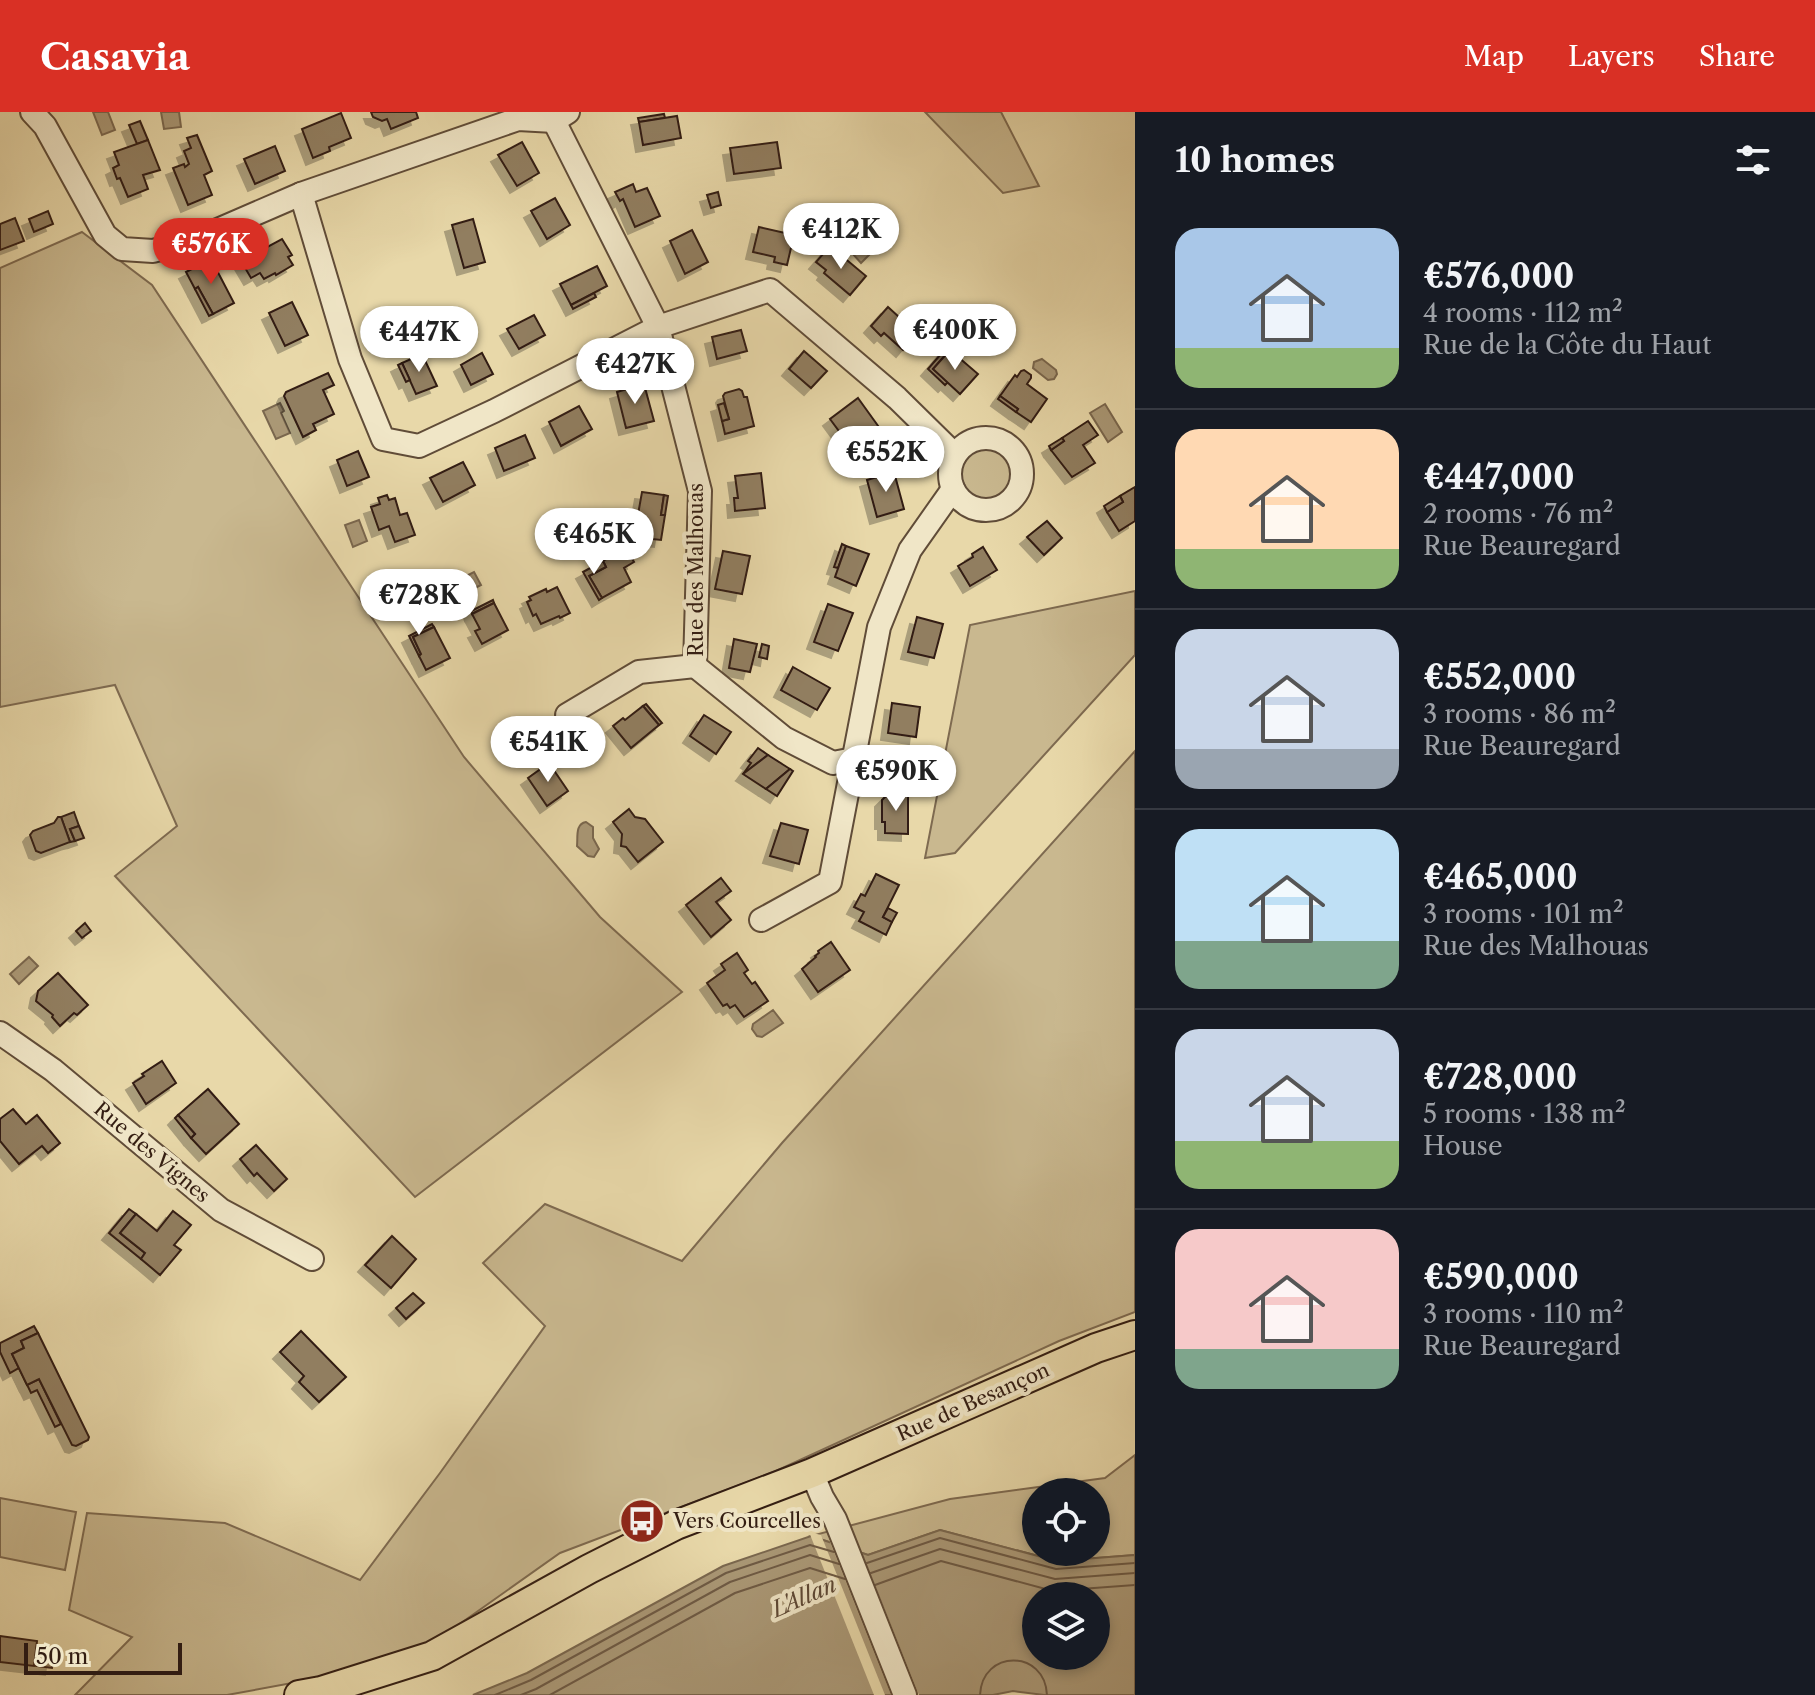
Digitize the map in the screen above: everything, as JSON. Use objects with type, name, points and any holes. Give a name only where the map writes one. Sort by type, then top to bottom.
[{"type":"main road","name":"Rue de Besançon","points":[[299,1695],[432,1656],[676,1525],[812,1473],[1096,1348],[1135,1335]]},
{"type":"street","points":[[32,112],[45,126],[105,235],[122,249],[153,251],[197,239],[301,194],[518,119],[561,116]]},
{"type":"street","name":"Rue des Malhouas","points":[[561,116],[658,327],[700,491],[695,666],[784,738],[833,763],[854,759]]},
{"type":"street","points":[[301,194],[350,359],[383,439],[419,446],[658,327],[770,290],[897,398],[955,455]]},
{"type":"street","points":[[994,439],[1004,443],[1018,459],[1021,481],[1017,492],[1000,506],[990,510],[979,509],[968,505],[953,489],[951,465],[962,446],[972,440],[994,439]]},
{"type":"street","points":[[761,920],[830,882],[879,627],[910,550],[953,489]]},
{"type":"street","points":[[567,715],[639,672],[695,666]]},
{"type":"street","name":"Rue des Vignes","points":[[0,1033],[53,1070],[221,1210],[312,1259]]},
{"type":"street","points":[[812,1473],[831,1512],[905,1695]]},
{"type":"shaded area","points":[[925,112],[1001,112],[1039,186],[1003,193]]},
{"type":"shaded area","points":[[82,232],[152,285],[464,757],[600,917],[682,992],[415,1197],[115,876],[177,826],[115,685],[0,707],[0,268]]},
{"type":"shaded area","points":[[986,447],[1005,455],[1013,474],[1005,493],[986,501],[967,493],[959,474],[967,455]]},
{"type":"shaded area","points":[[1135,591],[1135,655],[955,853],[925,858],[970,625]]},
{"type":"shaded area","points":[[1135,751],[1135,1312],[1059,1341],[776,1471],[560,1553],[437,1640],[330,1676],[227,1695],[75,1695],[132,1637],[69,1610],[87,1513],[225,1523],[360,1580],[545,1326],[483,1263],[545,1204],[682,1261],[782,1143]]},
{"type":"shaded area","points":[[1135,1455],[1135,1555],[1110,1557],[1110,1478],[1105,1478]]},
{"type":"shaded area","points":[[1022,1489],[1022,1552],[940,1530],[868,1555],[811,1536],[950,1499]]},
{"type":"shaded area","points":[[0,1498],[76,1512],[65,1570],[0,1557]]},
{"type":"water","points":[[93,112],[108,112],[115,130],[102,135]]},
{"type":"water","points":[[161,112],[179,112],[181,127],[164,129]]},
{"type":"water","points":[[853,233],[871,253],[861,263],[843,243]]},
{"type":"water","points":[[397,320],[407,343],[396,347],[386,324]]},
{"type":"water","points":[[1042,359],[1056,370],[1054,379],[1048,380],[1033,368],[1034,362]]},
{"type":"water","points":[[280,403],[290,433],[276,439],[263,411]]},
{"type":"water","points":[[1105,404],[1122,432],[1108,442],[1090,413]]},
{"type":"water","points":[[359,520],[367,541],[353,547],[345,525]]},
{"type":"water","points":[[474,572],[481,585],[457,597],[450,584]]},
{"type":"water","points":[[586,822],[593,827],[593,838],[599,849],[594,857],[588,856],[577,846],[579,828]]},
{"type":"water","points":[[29,957],[38,966],[19,984],[10,974]]},
{"type":"water","points":[[773,1010],[783,1023],[762,1037],[757,1036],[752,1029],[753,1024]]},
{"type":"water","name":"L'Allan","points":[[940,1530],[1022,1552],[1022,1566],[1110,1566],[1110,1557],[1135,1555],[1135,1695],[1044,1695],[1013,1691],[993,1695],[473,1695],[527,1673],[723,1566],[811,1536],[868,1555]]},
{"type":"pier","points":[[809,1532],[821,1535],[885,1695],[874,1695]]},
{"type":"pier","points":[[828,1537],[860,1548],[919,1695],[891,1695]]},
{"type":"building","points":[[371,112],[416,112],[418,118],[391,129],[387,119],[382,121],[373,117]]},
{"type":"building","points":[[341,113],[351,138],[313,158],[302,129]]},
{"type":"building","points":[[664,114],[665,118],[639,122],[638,118]]},
{"type":"building","points":[[677,116],[681,138],[643,145],[639,122]]},
{"type":"building","points":[[140,121],[148,140],[137,144],[129,125]]},
{"type":"building","points":[[197,135],[212,171],[204,175],[212,195],[188,205],[173,168],[189,164],[184,151],[191,148],[187,138]]},
{"type":"building","points":[[148,140],[160,170],[143,175],[148,189],[128,197],[113,168],[119,165],[114,152]]},
{"type":"building","points":[[522,142],[539,173],[517,186],[498,155]]},
{"type":"building","points":[[777,142],[781,168],[734,174],[730,148]]},
{"type":"building","points":[[275,146],[285,171],[255,184],[244,159]]},
{"type":"building","points":[[633,184],[636,192],[647,188],[660,216],[635,227],[623,199],[620,201],[615,192]]},
{"type":"building","points":[[718,192],[721,205],[711,208],[707,195]]},
{"type":"building","points":[[555,198],[570,225],[547,239],[531,211]]},
{"type":"building","points":[[48,211],[53,224],[34,232],[29,219]]},
{"type":"building","points":[[15,218],[24,241],[0,250],[0,224]]},
{"type":"building","points":[[473,219],[485,262],[464,268],[452,225]]},
{"type":"building","points":[[759,227],[794,235],[787,265],[774,262],[775,257],[753,252]]},
{"type":"building","points":[[692,230],[708,262],[685,274],[670,241]]},
{"type":"building","points":[[282,239],[292,255],[288,257],[293,265],[264,279],[260,273],[251,278],[241,261]]},
{"type":"building","points":[[830,246],[866,276],[850,295],[816,262]]},
{"type":"building","points":[[211,259],[234,303],[213,314],[186,272]]},
{"type":"building","points":[[597,266],[607,286],[571,305],[560,284]]},
{"type":"building","points":[[198,287],[213,314],[209,316],[195,289]]},
{"type":"building","points":[[594,293],[596,297],[573,309],[571,305]]},
{"type":"building","points":[[292,302],[308,335],[285,346],[269,313]]},
{"type":"building","points":[[888,307],[911,328],[902,338],[908,344],[903,350],[871,326]]},
{"type":"building","points":[[534,315],[545,335],[519,349],[507,329]]},
{"type":"building","points":[[741,330],[747,351],[717,359],[712,337]]},
{"type":"building","points":[[947,347],[950,350],[933,369],[948,382],[945,385],[928,369]]},
{"type":"building","points":[[950,350],[978,374],[960,394],[933,369]]},
{"type":"building","points":[[804,351],[827,371],[811,388],[789,369]]},
{"type":"building","points":[[482,353],[493,374],[471,385],[461,365]]},
{"type":"building","points":[[422,354],[437,386],[416,394],[402,363]]},
{"type":"building","points":[[402,363],[410,380],[406,382],[398,365]]},
{"type":"building","points":[[1024,370],[1031,375],[1027,384],[1047,399],[1031,422],[1000,396],[1015,375],[1017,377]]},
{"type":"building","points":[[328,373],[334,385],[323,390],[334,414],[313,424],[316,430],[303,437],[284,396],[286,392]]},
{"type":"building","points":[[644,384],[654,421],[626,428],[617,392]]},
{"type":"building","points":[[739,389],[747,397],[754,426],[725,434],[722,421],[729,419],[723,396]]},
{"type":"building","points":[[1000,396],[1018,409],[1016,412],[998,399]]},
{"type":"building","points":[[858,398],[881,430],[853,450],[830,419]]},
{"type":"building","points":[[724,403],[729,419],[722,421],[718,405]]},
{"type":"building","points":[[579,406],[592,429],[561,446],[549,422]]},
{"type":"building","points":[[1088,421],[1098,435],[1083,445],[1095,463],[1072,477],[1051,450],[1064,441],[1062,438]]},
{"type":"building","points":[[525,435],[535,458],[504,471],[495,448]]},
{"type":"building","points":[[1062,438],[1064,441],[1051,450],[1049,446]]},
{"type":"building","points":[[358,451],[369,477],[347,486],[337,460]]},
{"type":"building","points":[[463,462],[475,485],[443,502],[430,478]]},
{"type":"building","points":[[894,472],[904,509],[877,517],[867,480]]},
{"type":"building","points":[[761,473],[765,508],[735,511],[734,498],[738,498],[735,476]]},
{"type":"building","points":[[1135,487],[1135,521],[1119,531],[1107,512],[1123,502],[1120,496]]},
{"type":"building","points":[[642,492],[664,495],[661,540],[634,537]]},
{"type":"building","points":[[387,495],[389,500],[395,498],[400,515],[407,513],[415,535],[395,542],[389,526],[379,530],[371,507],[380,504],[378,498]]},
{"type":"building","points":[[664,495],[668,496],[665,515],[661,515]]},
{"type":"building","points":[[1120,496],[1123,502],[1107,512],[1104,506]]},
{"type":"building","points":[[1047,521],[1062,538],[1044,555],[1027,537]]},
{"type":"building","points":[[842,544],[846,546],[838,568],[834,567]]},
{"type":"building","points":[[846,546],[869,554],[856,586],[835,577]]},
{"type":"building","points":[[983,547],[997,570],[970,586],[958,566]]},
{"type":"building","points":[[626,548],[634,562],[624,568],[631,582],[602,598],[589,576],[606,567],[603,561]]},
{"type":"building","points":[[723,551],[750,556],[742,594],[715,589]]},
{"type":"building","points":[[603,561],[606,567],[589,576],[602,598],[599,600],[583,572]]},
{"type":"building","points":[[418,580],[423,590],[415,594],[410,584]]},
{"type":"building","points":[[557,587],[570,613],[541,624],[536,614],[533,616],[527,602],[531,600],[529,597]]},
{"type":"building","points":[[493,600],[494,603],[472,614],[471,611]]},
{"type":"building","points":[[494,603],[508,630],[482,644],[475,631],[480,629],[472,614]]},
{"type":"building","points":[[828,604],[853,613],[838,651],[814,642]]},
{"type":"building","points":[[917,617],[943,624],[934,658],[908,652]]},
{"type":"building","points":[[432,624],[434,627],[413,637],[421,654],[419,656],[409,636]]},
{"type":"building","points":[[434,627],[450,658],[426,670],[413,637]]},
{"type":"building","points":[[734,639],[757,644],[750,672],[729,668]]},
{"type":"building","points":[[762,644],[769,646],[767,659],[759,657]]},
{"type":"building","points":[[793,667],[830,688],[817,710],[781,690]]},
{"type":"building","points":[[892,703],[920,707],[916,737],[888,733]]},
{"type":"building","points":[[646,704],[662,723],[659,725],[643,706]]},
{"type":"building","points":[[643,706],[659,725],[631,748],[613,726]]},
{"type":"building","points":[[704,715],[731,732],[716,754],[690,736]]},
{"type":"building","points":[[758,748],[768,755],[743,774],[751,763],[748,761]]},
{"type":"building","points":[[920,748],[929,750],[927,765],[917,764]]},
{"type":"building","points":[[768,755],[790,769],[766,789],[743,774]]},
{"type":"building","points":[[549,763],[568,791],[547,806],[528,778]]},
{"type":"building","points":[[790,769],[793,771],[777,796],[766,789]]},
{"type":"building","points":[[908,792],[908,834],[885,833],[882,800],[888,794]]},
{"type":"building","points":[[629,809],[635,817],[645,819],[663,842],[638,862],[626,847],[621,846],[622,834],[613,822]]},
{"type":"building","points":[[74,812],[79,826],[70,829],[75,841],[70,842],[61,817]]},
{"type":"building","points":[[61,817],[70,842],[41,853],[36,851],[30,835],[54,823]]},
{"type":"building","points":[[781,823],[808,830],[799,864],[770,856]]},
{"type":"building","points":[[79,826],[84,838],[75,841],[70,829]]},
{"type":"building","points":[[876,874],[899,885],[883,917],[892,922],[886,935],[859,921],[864,912],[854,907],[861,894],[865,896]]},
{"type":"building","points":[[721,878],[731,891],[716,902],[731,920],[711,937],[686,905]]},
{"type":"building","points":[[888,908],[897,913],[892,922],[883,917]]},
{"type":"building","points":[[85,923],[91,931],[82,938],[76,931]]},
{"type":"building","points":[[831,942],[850,970],[818,992],[802,969]]},
{"type":"building","points":[[737,953],[748,970],[744,973],[752,984],[755,982],[768,1001],[744,1017],[735,1005],[730,1008],[727,1004],[723,1006],[707,983],[725,970],[721,964]]},
{"type":"building","points":[[58,973],[88,1005],[60,1026],[53,1015],[36,1001],[38,991]]},
{"type":"building","points":[[162,1061],[176,1083],[146,1104],[133,1083]]},
{"type":"building","points":[[208,1089],[239,1124],[206,1154],[191,1138],[195,1134],[178,1115]]},
{"type":"building","points":[[13,1109],[26,1124],[37,1115],[60,1143],[48,1153],[42,1146],[19,1164],[0,1141],[0,1119]]},
{"type":"building","points":[[178,1115],[195,1134],[191,1138],[175,1118]]},
{"type":"building","points":[[256,1145],[287,1179],[274,1191],[257,1173],[254,1176],[240,1159]]},
{"type":"building","points":[[129,1209],[136,1214],[120,1233],[145,1253],[141,1259],[109,1233]]},
{"type":"building","points":[[173,1211],[191,1225],[174,1245],[181,1250],[160,1275],[141,1259],[145,1253],[120,1233],[136,1214],[157,1231]]},
{"type":"building","points":[[392,1236],[416,1259],[391,1288],[365,1265]]},
{"type":"building","points":[[413,1293],[424,1303],[406,1319],[396,1308]]},
{"type":"building","points":[[34,1326],[38,1333],[21,1341],[24,1348],[12,1354],[19,1368],[10,1373],[0,1352],[0,1343]]},
{"type":"building","points":[[301,1331],[346,1377],[319,1402],[299,1382],[304,1376],[280,1352]]},
{"type":"building","points":[[38,1333],[89,1437],[76,1446],[72,1445],[39,1379],[27,1385],[12,1354],[24,1348],[21,1341]]},
{"type":"building","points":[[39,1379],[61,1424],[55,1427],[37,1390],[31,1393],[27,1385]]},
{"type":"building","points":[[0,1636],[37,1641],[34,1666],[0,1662]]},
{"type":"building","points":[[38,1652],[54,1654],[52,1668],[36,1666]]},
{"type":"place","name":"Vers Courcelles","points":[[642,1521]]}]
